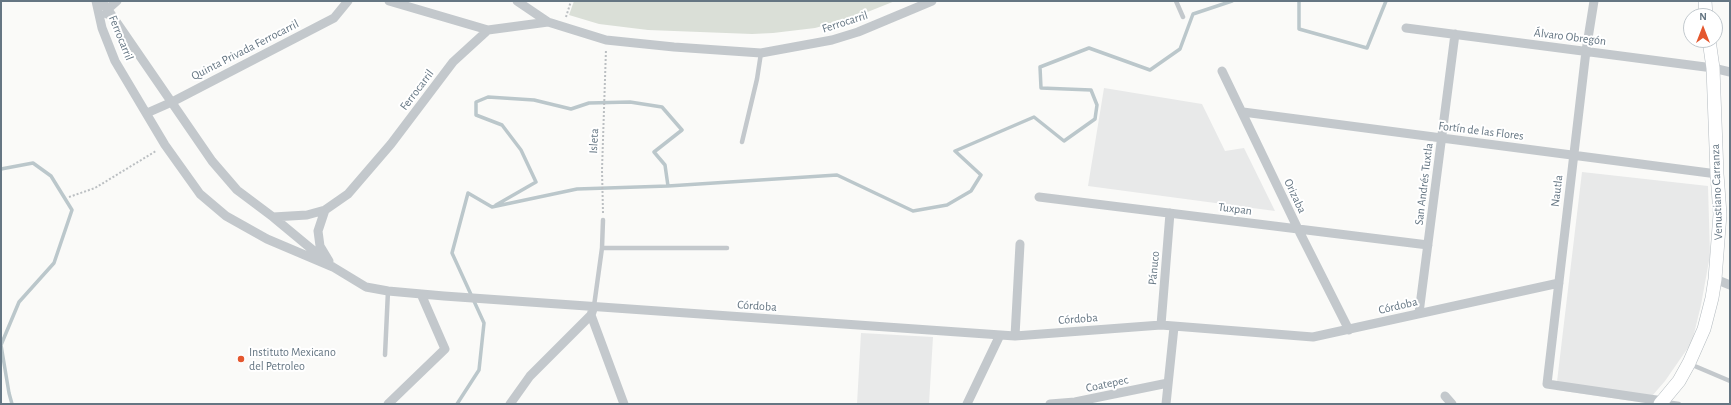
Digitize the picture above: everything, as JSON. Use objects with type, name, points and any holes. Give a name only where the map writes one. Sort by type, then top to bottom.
[{"type":"main road","name":"Venustiano Carranza","points":[[1662,403],[1679,381],[1689,363],[1704,329],[1712,298],[1725,215],[1717,178],[1713,68],[1710,48]]},
{"type":"main road","points":[[1717,178],[1730,192]]},
{"type":"street","name":"Ferrocarril","points":[[96,1],[102,28],[115,61],[165,145],[200,194],[226,216],[267,239],[333,267],[366,287],[388,291],[514,301]]},
{"type":"street","name":"Ferrocarril","points":[[102,1],[212,161],[237,190],[273,217],[333,267]]},
{"type":"street","points":[[102,28],[108,9],[116,1]]},
{"type":"street","name":"Quinta Privada Ferrocarril","points":[[147,113],[172,102],[334,18],[348,1]]},
{"type":"street","points":[[389,1],[488,30]]},
{"type":"street","name":"Ferrocarril","points":[[517,1],[548,22],[606,40],[674,47],[761,53],[832,40],[858,32],[932,1]]},
{"type":"street","name":"Nautla","points":[[1594,1],[1586,51],[1547,384],[1662,403]]},
{"type":"street","name":"Ferrocarril","points":[[273,217],[307,215],[325,210],[348,194],[391,144],[453,62],[488,30],[548,22]]},
{"type":"street","name":"Álvaro Obregón","points":[[1406,28],[1713,68],[1730,72]]},
{"type":"street","name":"San Andrés Tuxtla","points":[[1419,313],[1455,34]]},
{"type":"street","name":"Orizaba","points":[[1222,71],[1298,229],[1349,330]]},
{"type":"street","name":"Fortín de las Flores","points":[[1243,112],[1574,155],[1717,178]]},
{"type":"street","name":"Tuxpan","points":[[1039,197],[1428,245]]},
{"type":"street","name":"Ferrocarril","points":[[325,210],[318,231],[320,246],[333,267]]},
{"type":"street","name":"Pánuco","points":[[1161,325],[1170,213]]},
{"type":"street","points":[[1015,336],[1020,244]]},
{"type":"street","points":[[1715,279],[1730,285]]},
{"type":"street","name":"Córdoba","points":[[514,301],[592,311],[1015,336],[1161,325],[1313,337],[1559,283]]},
{"type":"street","points":[[388,404],[445,349],[421,294]]},
{"type":"street","points":[[510,404],[530,376],[592,311],[624,404]]},
{"type":"street","points":[[1166,404],[1174,327]]},
{"type":"street","points":[[967,404],[1000,335]]},
{"type":"street","name":"Coatepec","points":[[1050,404],[1075,402],[1168,383]]},
{"type":"street","points":[[1445,396],[1452,404]]},
{"type":"lane","points":[[1176,1],[1183,17]]},
{"type":"lane","points":[[742,142],[757,79],[761,53]]},
{"type":"lane","points":[[592,311],[602,248],[603,220]]},
{"type":"lane","points":[[602,248],[727,248]]},
{"type":"lane","points":[[385,355],[388,291]]},
{"type":"lane","points":[[1689,363],[1730,381]]},
{"type":"lane","points":[[1662,403],[1679,404]]},
{"type":"path","points":[[562,26],[571,1]]},
{"type":"path","name":"Isleta","points":[[603,220],[602,170],[605,112],[606,40]]},
{"type":"path","points":[[69,197],[95,188],[165,145]]},
{"type":"shaded area","points":[[574,1],[895,1],[855,17],[815,28],[752,34],[648,30],[599,24],[569,15]]},
{"type":"shaded area","points":[[1104,88],[1202,104],[1225,151],[1244,148],[1275,211],[1088,186]]},
{"type":"shaded area","points":[[1582,172],[1708,186],[1710,255],[1701,305],[1692,342],[1665,381],[1646,403],[1556,390]]},
{"type":"shaded area","points":[[861,333],[933,337],[929,404],[857,404]]},
{"type":"waterway","points":[[457,404],[479,370],[484,323],[452,253],[468,193],[492,207],[577,189],[668,186],[837,175],[913,211],[947,205],[971,191],[981,175],[955,151],[1034,117],[1064,141],[1095,119],[1097,105],[1091,90],[1041,88],[1040,67],[1089,48],[1150,70],[1180,49],[1193,14],[1232,1]]},
{"type":"waterway","points":[[1299,1],[1299,29],[1367,48],[1386,1]]},
{"type":"waterway","points":[[496,205],[536,182],[521,150],[502,125],[476,115],[476,102],[488,97],[534,100],[571,109],[589,103],[630,102],[662,107],[682,130],[654,152],[665,165],[668,186]]},
{"type":"waterway","points":[[1,169],[33,163],[51,176],[72,210],[54,263],[19,302],[1,345]]},
{"type":"waterway","points":[[1,345],[12,404]]},
{"type":"place","name":"Instituto Mexicano del Petroleo","points":[[241,359]]}]
